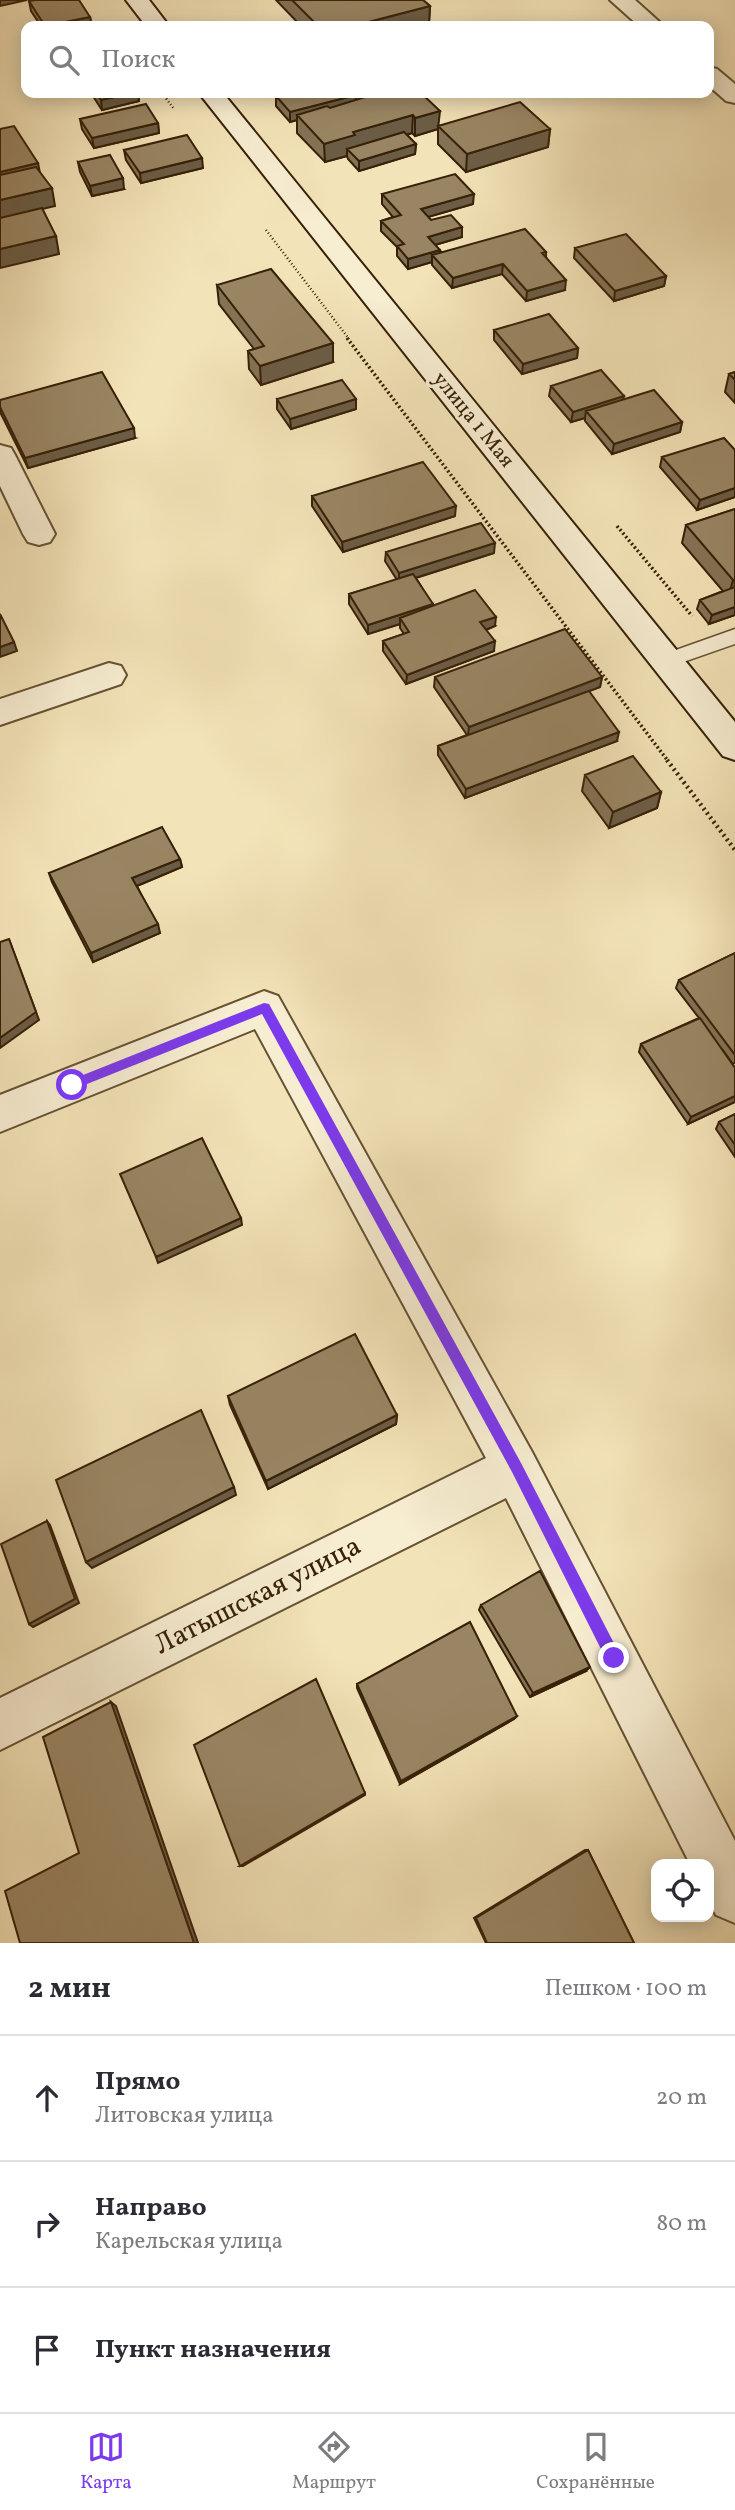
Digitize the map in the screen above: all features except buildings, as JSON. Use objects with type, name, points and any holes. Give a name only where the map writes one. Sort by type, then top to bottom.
[{"type":"street","points":[[137,0],[154,21]]},
{"type":"street","points":[[621,0],[647,21]]},
{"type":"street","points":[[714,78],[735,96]]},
{"type":"street","name":"улица 1 Мая","points":[[215,98],[735,747]]},
{"type":"street","points":[[0,455],[39,534]]},
{"type":"street","points":[[0,712],[109,675]]},
{"type":"street","points":[[0,1114],[264,1008],[516,1468],[735,1896]]},
{"type":"street","name":"Латышская улица","points":[[0,1725],[516,1468]]},
{"type":"lane","points":[[666,661],[735,636]]},
{"type":"path","points":[[166,98],[179,115]]},
{"type":"path","points":[[263,226],[735,850]]},
{"type":"route","points":[[72,1085],[264,1008],[516,1468],[614,1658]]}]
